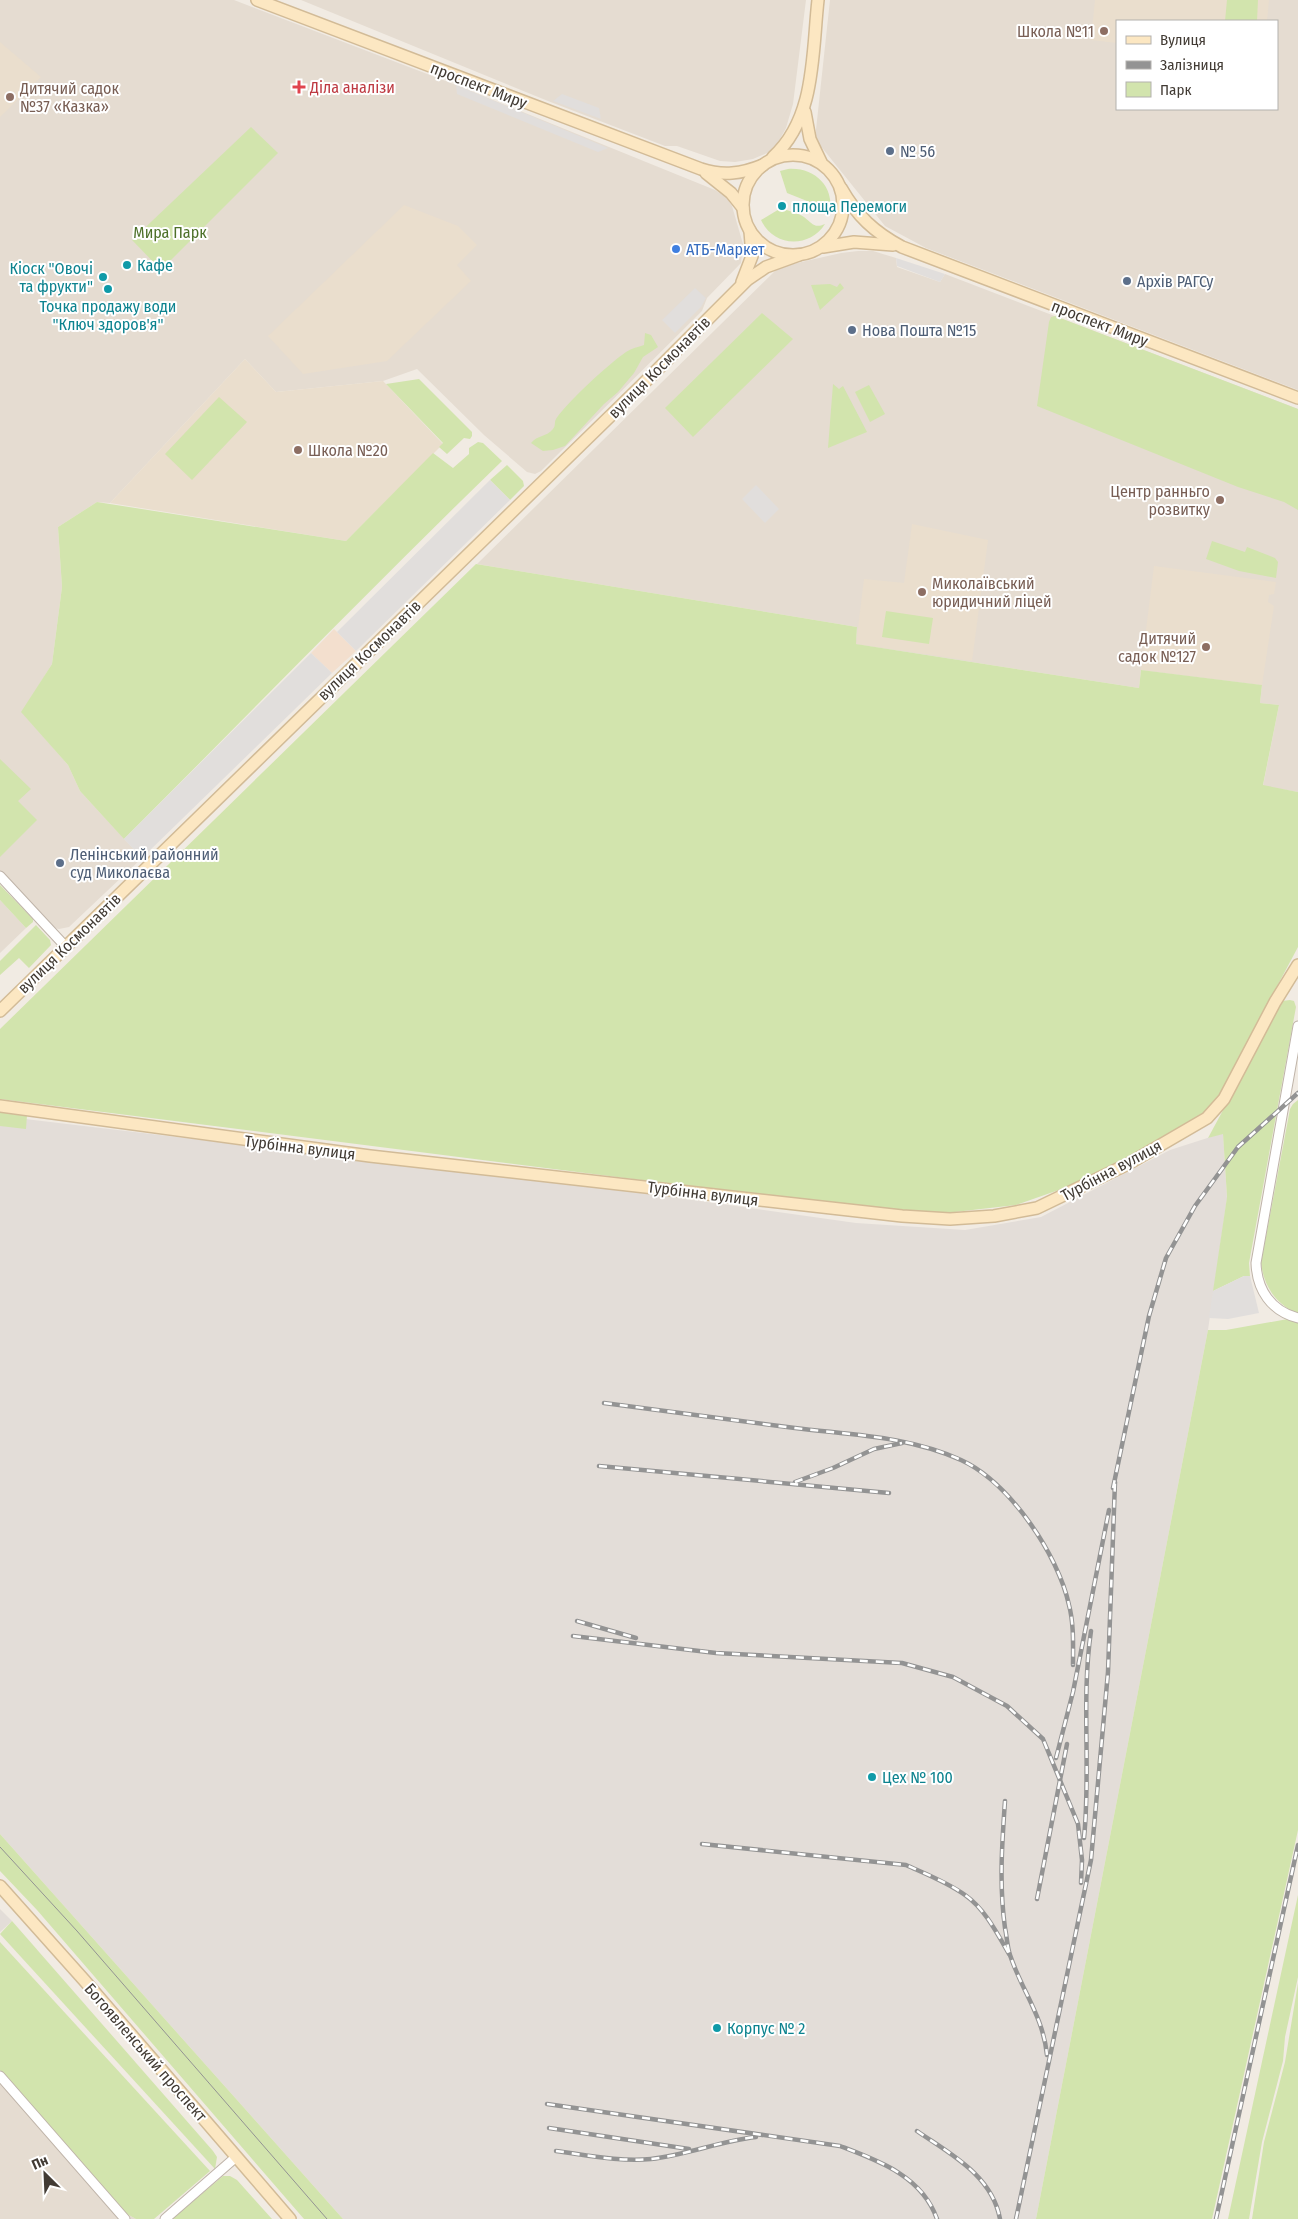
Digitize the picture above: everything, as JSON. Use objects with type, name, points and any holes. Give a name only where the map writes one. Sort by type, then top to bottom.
[{"type":"main road","name":"проспект Миру","points":[[257,0],[713,173],[732,174],[751,170],[766,162]]},
{"type":"main road","points":[[805,107],[795,132],[788,142],[766,162],[747,184],[743,208],[750,230],[759,241],[771,250],[785,254],[799,255],[817,249],[833,235],[840,223],[844,209],[841,188],[833,174],[821,162],[808,131],[805,107],[818,0]]},
{"type":"main road","points":[[766,162],[787,155],[799,155],[821,162]]},
{"type":"main road","name":"проспект Миру","points":[[701,169],[717,180],[743,208]]},
{"type":"main road","name":"проспект Миру","points":[[841,188],[856,212],[865,222],[876,231],[902,246],[1298,398]]},
{"type":"main road","name":"вулиця Космонавтів","points":[[738,288],[747,273],[752,256],[750,230]]},
{"type":"main road","name":"проспект Миру","points":[[817,249],[854,242],[873,242],[902,246]]},
{"type":"main road","name":"вулиця Космонавтів","points":[[0,1011],[646,381],[738,288],[766,267],[799,255]]},
{"type":"main road","name":"Турбінна вулиця","points":[[0,1106],[370,1156],[902,1216],[950,1219],[994,1216],[1037,1208],[1128,1164],[1207,1118],[1224,1099],[1275,1002],[1298,965]]},
{"type":"main road","name":"Богоявленський проспект","points":[[0,1886],[97,1994],[290,2219]]},
{"type":"street","points":[[0,876],[66,947]]},
{"type":"street","points":[[1298,1026],[1256,1263],[1257,1279],[1262,1292],[1281,1310],[1298,1318]]},
{"type":"street","points":[[0,2076],[125,2219]]},
{"type":"street","points":[[165,2219],[236,2157]]},
{"type":"shaded area","points":[[0,0],[234,0],[456,85],[715,190],[727,198],[732,206],[743,244],[741,263],[707,298],[702,311],[541,471],[535,474],[527,472],[484,435],[417,369],[383,381],[276,392],[245,359],[110,503],[97,502],[58,527],[62,587],[52,664],[22,712],[68,765],[80,791],[142,858],[69,927],[59,929],[54,928],[0,872]]},
{"type":"shaded area","points":[[301,0],[806,0],[793,104],[786,128],[776,146],[767,153],[753,159],[735,162],[720,161],[677,146],[665,146],[548,101]]},
{"type":"shaded area","points":[[830,0],[1298,0],[1298,390],[926,248],[885,226],[815,139]]},
{"type":"shaded area","name":"Школа №11","points":[[1095,0],[1269,0],[1267,20],[1116,20],[1116,43],[1091,40]]},
{"type":"shaded area","name":"Дитячий садок №37 «Казка»","points":[[0,42],[41,77],[0,117]]},
{"type":"shaded area","points":[[456,85],[608,148],[598,152],[457,94]]},
{"type":"shaded area","points":[[562,94],[599,108],[601,119],[553,101]]},
{"type":"shaded area","points":[[404,205],[458,226],[477,245],[457,265],[471,281],[387,361],[303,374],[268,336]]},
{"type":"shaded area","points":[[858,251],[873,251],[896,258],[897,267],[940,282],[945,274],[1298,409],[1298,792],[1263,786],[1279,705],[1260,703],[1262,685],[1141,670],[1139,688],[856,644],[857,627],[477,564],[775,271],[784,266]]},
{"type":"shaded area","points":[[896,258],[945,274],[940,282],[897,266]]},
{"type":"shaded area","points":[[695,288],[706,298],[701,307],[675,333],[662,320]]},
{"type":"shaded area","name":"Школа №20","points":[[245,359],[276,392],[383,381],[443,444],[346,541],[110,503]]},
{"type":"shaded area","points":[[490,480],[510,500],[356,651],[337,632]]},
{"type":"shaded area","points":[[756,485],[779,509],[765,523],[742,499]]},
{"type":"shaded area","name":"Миколаївський юридичний ліцей","points":[[912,524],[988,540],[972,661],[856,644],[864,579],[904,583]]},
{"type":"shaded area","name":"Дитячий садок №127","points":[[1154,566],[1276,582],[1274,594],[1269,595],[1268,602],[1274,606],[1262,685],[1141,670]]},
{"type":"shaded area","points":[[334,629],[356,651],[332,673],[311,653]]},
{"type":"shaded area","points":[[311,653],[332,673],[142,858],[124,839]]},
{"type":"shaded area","points":[[0,900],[26,928],[0,953]]},
{"type":"shaded area","points":[[0,1116],[615,1189],[856,1223],[965,1230],[1041,1217],[1170,1150],[1223,1133],[1227,1198],[1208,1330],[1036,2219],[343,2219],[0,1834]]},
{"type":"shaded area","points":[[1244,1276],[1250,1276],[1259,1313],[1228,1319],[1209,1318],[1213,1291]]},
{"type":"shaded area","points":[[0,1909],[12,1921],[0,1932]]},
{"type":"shaded area","points":[[0,2070],[127,2214],[136,2219],[0,2219]]},
{"type":"green space","points":[[1227,0],[1258,0],[1257,20],[1225,20]]},
{"type":"green space","name":"Мира Парк","points":[[251,127],[278,153],[161,270],[132,240]]},
{"type":"green space","points":[[788,169],[806,171],[820,180],[829,194],[830,211],[824,203],[812,203],[787,193],[780,171]]},
{"type":"green space","points":[[781,208],[804,217],[816,226],[825,224],[810,238],[792,242],[782,240],[774,236],[761,220]]},
{"type":"green space","points":[[840,283],[844,288],[820,310],[811,285],[830,284],[837,287]]},
{"type":"green space","points":[[762,313],[793,339],[693,437],[665,408]]},
{"type":"green space","points":[[1055,316],[1298,409],[1298,510],[1284,502],[1238,487],[1037,406],[1049,322],[1051,317]]},
{"type":"green space","points":[[645,333],[651,335],[658,347],[643,357],[634,373],[618,392],[604,404],[565,446],[543,451],[531,443],[551,432],[556,419],[579,393],[619,357],[628,351],[644,345]]},
{"type":"green space","points":[[419,379],[472,432],[470,439],[464,438],[447,454],[439,447],[443,443],[386,384]]},
{"type":"green space","points":[[833,384],[839,389],[843,386],[867,432],[828,448]]},
{"type":"green space","points":[[869,385],[885,414],[870,422],[855,392]]},
{"type":"green space","points":[[219,397],[247,422],[192,480],[165,454]]},
{"type":"green space","points":[[478,442],[483,443],[502,461],[124,839],[80,791],[68,765],[21,712],[52,664],[62,587],[58,527],[97,502],[346,541],[433,453],[453,468],[469,454],[469,448]]},
{"type":"green space","points":[[507,465],[523,481],[524,486],[510,500],[490,480]]},
{"type":"green space","points":[[1212,541],[1245,552],[1247,547],[1275,558],[1278,562],[1276,578],[1239,571],[1206,559]]},
{"type":"green space","points":[[476,564],[857,627],[856,644],[1139,688],[1141,670],[1262,685],[1260,703],[1279,705],[1263,785],[1298,792],[1298,947],[1219,1095],[1203,1113],[1124,1159],[1073,1185],[1016,1205],[946,1213],[902,1213],[0,1099],[0,1029]]},
{"type":"green space","points":[[886,611],[933,618],[929,644],[882,637]]},
{"type":"green space","points":[[0,759],[31,789],[18,801],[37,820],[0,857]]},
{"type":"green space","points":[[0,885],[33,919],[33,922],[26,928],[0,900]]},
{"type":"green space","points":[[36,925],[50,940],[51,945],[29,968],[19,958],[0,975],[0,961]]},
{"type":"green space","points":[[1282,1001],[1294,1001],[1296,1007],[1249,1263],[1250,1276],[1244,1276],[1213,1291],[1227,1197],[1223,1134],[1208,1138]]},
{"type":"green space","points":[[1298,1100],[1298,1314],[1283,1305],[1272,1294],[1265,1280],[1261,1263],[1290,1109]]},
{"type":"green space","points":[[0,1111],[27,1115],[26,1129],[0,1126]]},
{"type":"green space","points":[[1288,1319],[1298,1321],[1298,1830],[1212,2219],[1036,2219],[1208,1330],[1226,1330]]},
{"type":"green space","points":[[0,1834],[343,2219],[304,2219],[37,1910],[0,1871]]},
{"type":"green space","points":[[1298,1895],[1298,1977],[1285,2037],[1283,2061],[1262,2142],[1249,2219],[1228,2219]]},
{"type":"green space","points":[[12,1921],[213,2151],[217,2157],[215,2169],[0,1934]]},
{"type":"green space","points":[[0,1942],[210,2171],[154,2219],[136,2219],[127,2214],[0,2070]]},
{"type":"green space","points":[[1298,1983],[1298,2219],[1252,2219],[1264,2142],[1285,2062]]},
{"type":"green space","points":[[223,2176],[230,2176],[237,2180],[272,2219],[172,2219]]},
{"type":"tram line","points":[[0,1847],[77,1931],[327,2219]]},
{"type":"railway","points":[[1113,1488],[1149,1316],[1166,1258],[1195,1206],[1238,1147],[1298,1093]]},
{"type":"railway","points":[[604,1403],[900,1441],[941,1452],[979,1470],[997,1485],[1029,1522],[1054,1564],[1071,1612],[1073,1665]]},
{"type":"railway","points":[[795,1482],[833,1468],[874,1449],[902,1443]]},
{"type":"railway","points":[[599,1466],[889,1493]]},
{"type":"railway","points":[[1016,2219],[1091,1860],[1108,1672],[1115,1482]]},
{"type":"railway","points":[[1056,1758],[1073,1692],[1109,1510]]},
{"type":"railway","points":[[577,1621],[636,1638]]},
{"type":"railway","points":[[1084,1838],[1087,1786],[1086,1708],[1091,1631]]},
{"type":"railway","points":[[573,1636],[716,1653],[902,1663],[953,1677],[1007,1706],[1043,1739],[1078,1824],[1082,1860],[1081,1883]]},
{"type":"railway","points":[[1037,1899],[1067,1744]]},
{"type":"railway","points":[[1005,1801],[1002,1880],[1003,1912],[1008,1945],[1015,1968],[1037,2016],[1045,2041],[1047,2055]]},
{"type":"railway","points":[[702,1844],[906,1865],[951,1886],[979,1907],[1009,1954]]},
{"type":"railway","points":[[1216,2219],[1298,1845]]},
{"type":"railway","points":[[547,2104],[840,2146],[884,2164],[910,2181],[930,2204],[937,2219]]},
{"type":"railway","points":[[549,2128],[689,2149]]},
{"type":"railway","points":[[917,2131],[956,2157],[979,2178],[988,2190],[1000,2219]]},
{"type":"railway","points":[[556,2151],[615,2159],[639,2160],[678,2154],[756,2137]]},
{"type":"place","name":"Школа №11","points":[[1104,31]]},
{"type":"place","name":"Діла аналізи","points":[[299,87]]},
{"type":"place","name":"Дитячий садок №37 «Казка»","points":[[10,97]]},
{"type":"place","name":"№ 56","points":[[890,151]]},
{"type":"place","name":"площа Перемоги","points":[[782,206]]},
{"type":"place","name":"АТБ-Маркет","points":[[676,249]]},
{"type":"place","name":"Кафе","points":[[127,265]]},
{"type":"place","name":"Кіоск \"Овочі та фрукти\"","points":[[103,277]]},
{"type":"place","name":"Архів РАГСу","points":[[1127,281]]},
{"type":"place","name":"Точка продажу води \"Ключ здоров'я\"","points":[[108,289]]},
{"type":"place","name":"Нова Пошта №15","points":[[852,330]]},
{"type":"place","name":"Школа №20","points":[[298,450]]},
{"type":"place","name":"Центр ранньго розвитку","points":[[1220,500]]},
{"type":"place","name":"Миколаївський юридичний ліцей","points":[[922,592]]},
{"type":"place","name":"Дитячий садок №127","points":[[1206,647]]},
{"type":"place","name":"Ленінський районний суд Миколаєва","points":[[60,863]]},
{"type":"place","name":"Цех № 100","points":[[872,1777]]},
{"type":"place","name":"Корпус № 2","points":[[717,2028]]}]
